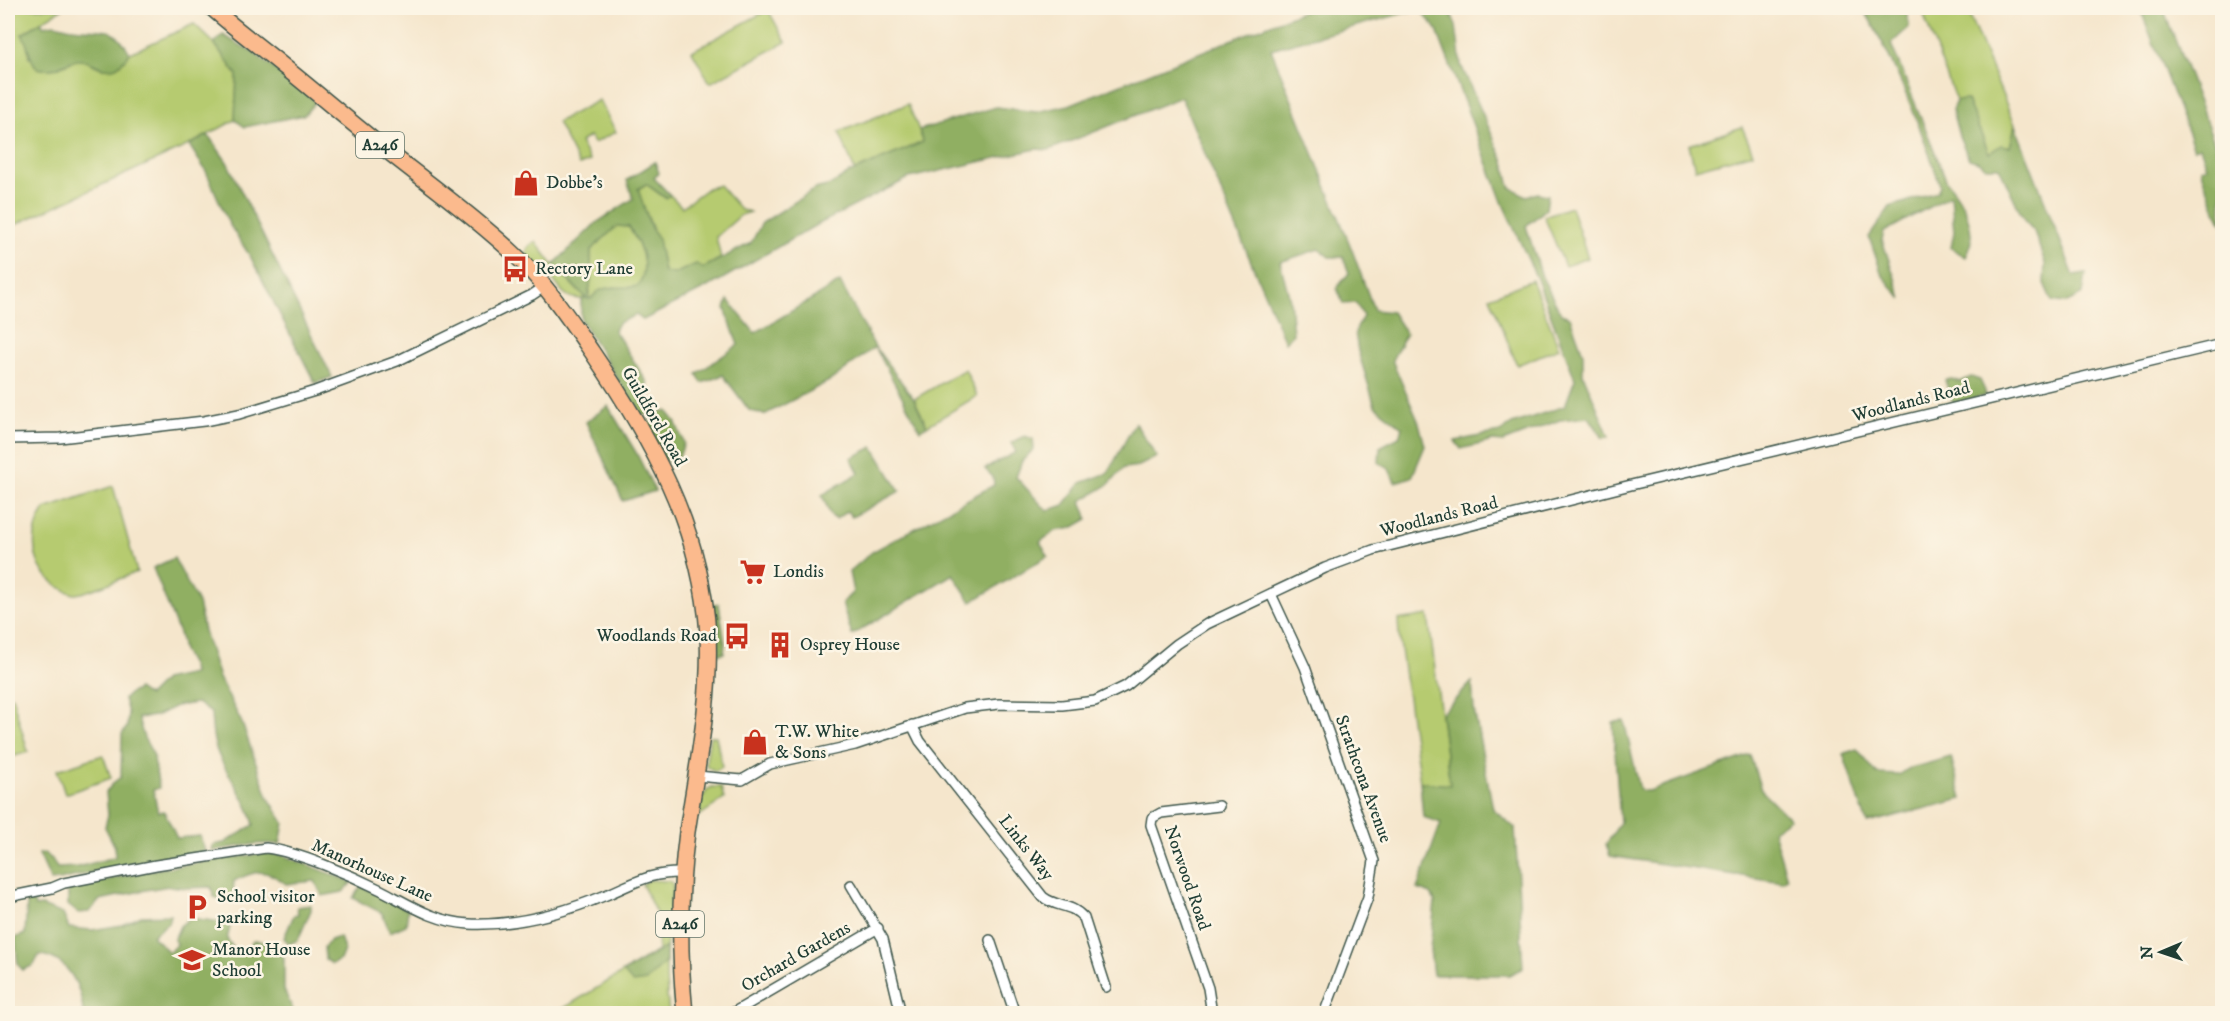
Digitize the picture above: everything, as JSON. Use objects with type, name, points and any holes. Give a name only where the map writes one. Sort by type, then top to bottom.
[{"type":"main road","name":"Guildford Road","points":[[212,8],[514,254],[566,314],[634,417],[668,478],[689,531],[700,572],[708,634],[707,696],[683,873],[680,936],[685,1014]]},
{"type":"street","points":[[8,438],[60,438],[239,414],[398,361],[544,287]]},
{"type":"street","name":"Woodlands Road","points":[[697,776],[742,780],[770,764],[855,745],[965,708],[982,705],[1078,704],[1110,695],[1126,686],[1190,634],[1325,568],[1373,550],[1631,485],[2223,344]]},
{"type":"street","name":"Strathcona Avenue","points":[[1271,594],[1305,667],[1374,861],[1368,897],[1324,1014]]},
{"type":"street","name":"Links Way","points":[[912,724],[920,741],[1043,897],[1052,903],[1077,910],[1084,918],[1106,987]]},
{"type":"street","name":"Norwood Road","points":[[1212,1014],[1208,988],[1151,825],[1152,818],[1161,813],[1219,806]]},
{"type":"street","name":"Manorhouse Lane","points":[[8,897],[52,888],[64,883],[156,865],[266,848],[280,850],[358,879],[420,912],[451,922],[481,924],[509,922],[566,910],[656,874],[683,873]]},
{"type":"street","name":"Orchard Gardens","points":[[851,885],[878,928],[888,953],[901,1014]]},
{"type":"street","name":"Orchard Gardens","points":[[731,1014],[878,928]]},
{"type":"street","points":[[990,940],[1015,1014]]},
{"type":"green space","points":[[8,8],[63,8],[22,34],[28,44],[29,57],[54,69],[76,60],[84,60],[101,68],[116,67],[130,53],[194,24],[214,43],[237,75],[235,120],[189,145],[8,228]]},
{"type":"green space","points":[[1311,8],[1449,8],[1456,26],[1461,65],[1504,162],[1510,187],[1526,196],[1538,193],[1548,195],[1546,209],[1526,226],[1542,277],[1561,314],[1570,317],[1583,353],[1583,374],[1609,436],[1603,438],[1589,417],[1560,420],[1503,442],[1493,441],[1461,449],[1455,441],[1500,432],[1512,424],[1565,406],[1575,379],[1537,279],[1503,204],[1436,28],[1419,9],[1271,49],[1374,310],[1392,312],[1406,334],[1392,360],[1419,423],[1425,446],[1412,477],[1395,482],[1388,467],[1379,463],[1380,447],[1399,437],[1402,427],[1375,406],[1358,351],[1355,332],[1363,316],[1356,303],[1343,304],[1337,288],[1349,273],[1343,257],[1329,257],[1319,249],[1280,262],[1290,300],[1293,334],[1285,342],[1181,97],[1049,150],[1036,149],[909,178],[811,228],[717,282],[643,320],[636,315],[618,323],[614,330],[647,382],[651,411],[667,411],[675,421],[684,443],[679,457],[671,461],[665,460],[649,430],[651,422],[648,413],[641,417],[581,320],[581,299],[586,298],[553,265],[596,223],[633,199],[627,180],[655,162],[659,173],[654,178],[670,195],[666,198],[646,184],[638,189],[651,228],[658,239],[664,272],[674,274],[696,264],[703,268],[751,243],[762,223],[815,189],[831,185],[849,173],[923,142],[919,130],[996,107],[1036,112],[1069,105]],"holes":[[[617,226],[629,227],[640,248],[644,263],[642,278],[638,286],[606,288],[588,299],[591,250]]]},
{"type":"green space","points":[[1863,8],[1906,8],[1909,27],[1891,44],[1947,182],[1964,208],[1970,228],[1970,248],[1966,257],[1951,248],[1954,232],[1951,195],[1884,232],[1882,240],[1902,299],[1882,275],[1869,237],[1890,207],[1937,192],[1940,185],[1906,94]]},
{"type":"green space","points":[[1921,8],[1966,8],[2015,125],[2010,148],[1989,153],[1967,101],[1956,101]]},
{"type":"green space","points":[[2140,8],[2163,8],[2222,163],[2222,224],[2202,175],[2201,169],[2207,166],[2200,147],[2194,149]]},
{"type":"green space","points":[[768,10],[786,42],[710,83],[692,51]]},
{"type":"green space","points":[[41,22],[44,26],[55,24],[111,32],[124,43],[130,53],[116,67],[108,69],[82,60],[71,61],[57,68],[37,68],[22,34]]},
{"type":"green space","points":[[223,35],[254,53],[316,101],[304,115],[245,127],[235,120],[237,75],[214,43]]},
{"type":"green space","points":[[599,100],[616,132],[594,143],[590,136],[580,142],[590,161],[579,165],[557,122]]},
{"type":"green space","points":[[1967,100],[1989,153],[2001,145],[2010,147],[2015,125],[2074,276],[2086,274],[2083,294],[2065,303],[2052,301],[2044,283],[2045,263],[2034,231],[2024,220],[1999,167],[1986,167],[1969,159],[1959,136],[1952,110],[1956,101]]},
{"type":"green space","points":[[908,104],[924,142],[855,171],[839,132]]},
{"type":"green space","points":[[1742,127],[1753,153],[1695,169],[1689,145]]},
{"type":"green space","points":[[208,135],[227,162],[332,377],[315,383],[250,256],[229,224],[206,171],[189,145]]},
{"type":"green space","points":[[646,184],[665,198],[670,195],[682,207],[708,188],[719,185],[741,210],[751,212],[741,215],[716,237],[721,258],[703,268],[696,264],[674,274],[664,272],[657,242],[639,195],[638,189]]},
{"type":"green space","points":[[1571,207],[1588,258],[1565,266],[1544,216]]},
{"type":"green space","points":[[617,226],[629,227],[637,241],[644,263],[642,278],[638,286],[626,289],[614,287],[588,299],[591,250]]},
{"type":"green space","points":[[536,242],[553,265],[586,299],[566,295],[545,271],[526,256],[528,247]]},
{"type":"green space","points":[[1532,280],[1559,348],[1517,365],[1490,297]]},
{"type":"green space","points":[[840,282],[875,347],[831,380],[764,415],[749,410],[723,375],[702,383],[697,374],[738,345],[725,308],[728,300],[755,333]]},
{"type":"green space","points":[[875,347],[914,399],[927,426],[920,430]]},
{"type":"green space","points":[[965,369],[977,396],[927,426],[914,399]]},
{"type":"green space","points":[[1971,377],[1980,380],[1985,396],[1954,403],[1945,380],[1952,379],[1960,382]]},
{"type":"green space","points":[[608,406],[637,454],[655,491],[623,501],[586,422]]},
{"type":"green space","points":[[1135,423],[1157,457],[1139,466],[1124,468],[1108,485],[1081,501],[1088,519],[1072,528],[1055,531],[1040,542],[1048,556],[971,602],[953,574],[852,635],[842,603],[853,592],[849,572],[872,552],[994,485],[993,477],[985,469],[1016,452],[1011,443],[1025,436],[1033,439],[1034,449],[1022,461],[1016,477],[1047,511],[1064,505],[1081,483],[1108,473]]},
{"type":"green space","points":[[873,447],[900,491],[852,517],[847,511],[836,519],[831,516],[822,495],[859,473],[851,458]]},
{"type":"green space","points":[[113,486],[137,572],[87,591],[71,593],[49,579],[42,570],[35,551],[36,529],[45,509]]},
{"type":"green space","points":[[174,558],[198,603],[219,678],[242,723],[268,797],[284,823],[280,844],[254,844],[212,851],[213,845],[224,843],[254,825],[244,800],[218,755],[213,737],[211,713],[197,703],[176,706],[156,716],[138,718],[144,738],[153,754],[159,788],[153,790],[158,812],[164,811],[177,838],[200,836],[205,851],[132,863],[51,881],[39,854],[44,853],[52,859],[57,868],[78,867],[115,857],[115,847],[105,827],[108,815],[106,792],[121,777],[122,734],[127,727],[128,713],[124,699],[138,689],[148,696],[164,680],[193,674],[153,568]]},
{"type":"green space","points":[[719,604],[725,644],[724,653],[719,654],[714,652],[712,605]]},
{"type":"green space","points":[[1428,615],[1450,785],[1420,782],[1399,635],[1398,620]]},
{"type":"green space","points":[[1472,682],[1474,710],[1493,809],[1515,828],[1523,968],[1509,975],[1433,975],[1430,949],[1435,902],[1431,894],[1417,889],[1441,823],[1423,817],[1420,782],[1450,785],[1441,714]]},
{"type":"green space","points":[[12,696],[28,752],[8,758],[8,697]]},
{"type":"green space","points":[[1624,721],[1640,790],[1649,791],[1750,755],[1761,790],[1790,819],[1773,831],[1787,878],[1782,882],[1610,856],[1606,844],[1620,823],[1613,722]]},
{"type":"green space","points":[[710,736],[716,736],[722,767],[716,771],[707,767],[706,762]]},
{"type":"green space","points":[[1857,749],[1877,774],[1899,775],[1908,769],[1951,757],[1962,799],[1867,823],[1843,754]]},
{"type":"green space","points":[[103,755],[111,778],[65,794],[57,770]]},
{"type":"green space","points":[[712,787],[721,787],[724,799],[699,816],[704,796]]},
{"type":"green space","points":[[264,853],[282,855],[352,882],[343,892],[322,896],[315,881],[286,884],[272,875],[260,872],[234,881],[233,893],[226,901],[214,897],[211,887],[169,886],[100,900],[89,912],[78,913],[68,905],[68,889],[145,871]]},
{"type":"green space","points":[[649,880],[669,881],[673,884],[666,948],[669,1013],[554,1014],[658,951],[657,915],[642,884]]},
{"type":"green space","points":[[361,886],[408,910],[406,925],[390,932],[382,913],[353,898]]},
{"type":"green space","points":[[674,887],[680,1014],[675,1013],[673,981]]},
{"type":"green space","points":[[27,902],[34,902],[35,907],[42,906],[63,914],[69,928],[92,930],[122,925],[141,916],[170,915],[168,923],[152,936],[169,952],[177,944],[174,940],[180,926],[190,918],[222,922],[230,927],[227,939],[234,949],[247,951],[253,941],[261,941],[284,957],[284,990],[293,1010],[290,1014],[83,1013],[80,993],[72,975],[58,961],[39,955],[34,965],[23,970],[18,965],[15,938],[25,934]]},
{"type":"green space","points":[[311,905],[298,940],[289,944],[284,938],[294,915],[298,914],[297,907]]},
{"type":"green space","points":[[340,937],[344,950],[340,960],[332,964],[325,959],[324,947],[331,940]]},
{"type":"green space","points":[[666,947],[666,962],[646,981],[633,983],[623,972]]},
{"type":"place","name":"Dobbe's","points":[[526,183]]},
{"type":"place","name":"Rectory Lane","points":[[515,269]]},
{"type":"place","name":"Londis","points":[[753,572]]},
{"type":"place","name":"Woodlands Road","points":[[737,636]]},
{"type":"place","name":"Osprey House","points":[[780,645]]},
{"type":"place","name":"T.W. White & Sons","points":[[755,742]]},
{"type":"place","name":"School visitor parking","points":[[197,907]]},
{"type":"place","name":"Manor House School","points":[[192,960]]}]
